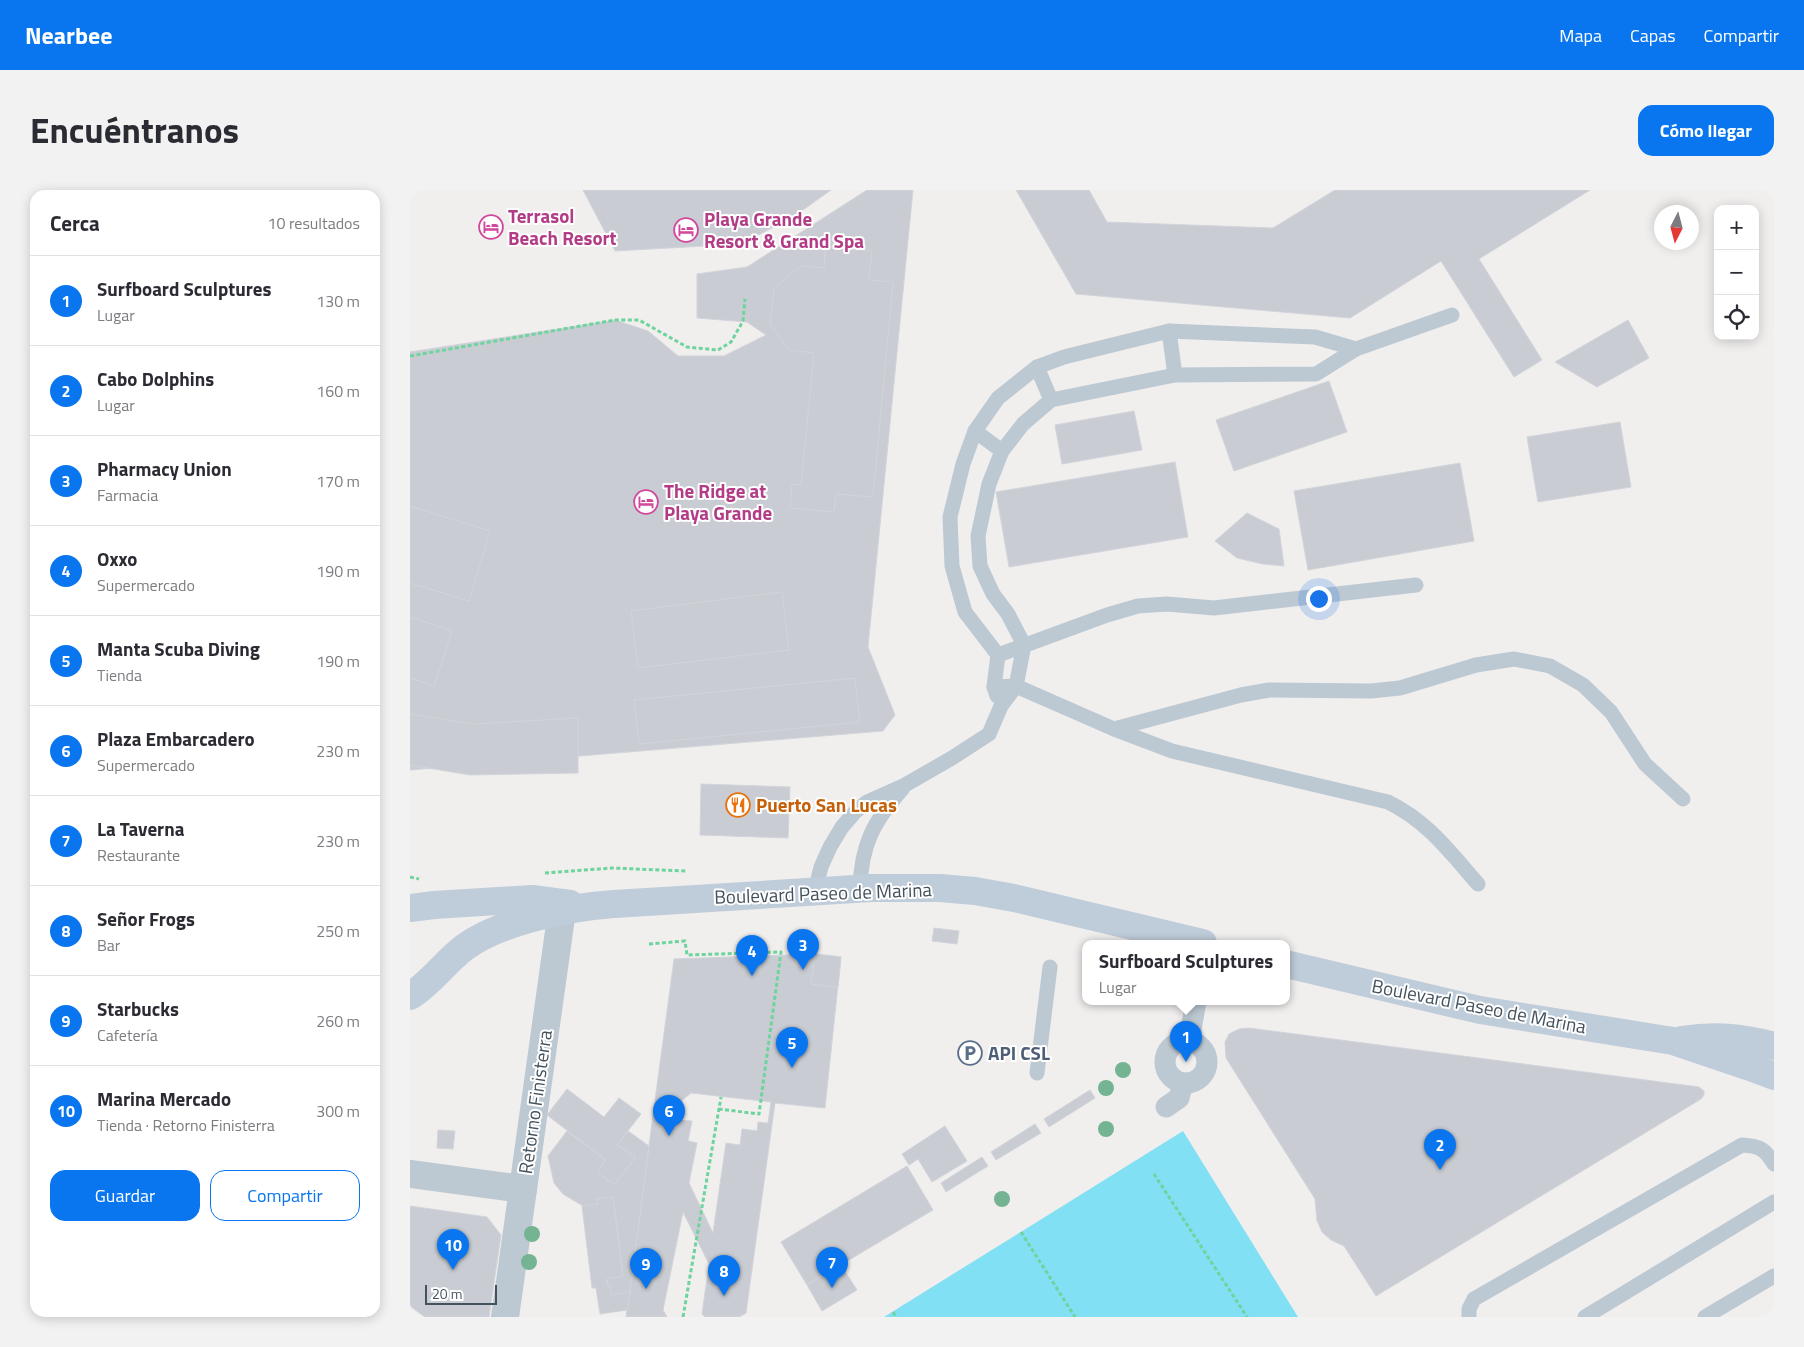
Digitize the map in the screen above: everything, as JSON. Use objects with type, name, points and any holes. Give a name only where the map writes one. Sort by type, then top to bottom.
[{"type":"main road","name":"Boulevard Paseo de Marina","points":[[410,996],[425,985],[460,950],[489,932],[570,907],[815,891],[926,888],[995,894],[1040,903],[1191,940]]},
{"type":"main road","name":"Boulevard Paseo de Marina","points":[[410,908],[442,904],[532,899],[570,907]]},
{"type":"main road","name":"Boulevard Paseo de Marina","points":[[1290,965],[1473,1009],[1672,1042],[1774,1076]]},
{"type":"main road","name":"Boulevard Paseo de Marina","points":[[1672,1042],[1726,1036],[1753,1040],[1774,1046]]},
{"type":"street","name":"Retorno Finisterra","points":[[410,1174],[522,1189],[570,907]]},
{"type":"street","points":[[1189,1041],[1195,1005]]},
{"type":"street","points":[[1189,1041],[1198,1045],[1205,1052],[1207,1067],[1197,1080],[1183,1083],[1174,1080],[1166,1071],[1165,1057],[1168,1050],[1176,1044],[1189,1041]]},
{"type":"street","points":[[1166,1107],[1179,1098],[1183,1083]]},
{"type":"street","points":[[505,1317],[522,1189]]},
{"type":"lane","points":[[815,891],[825,857],[848,819],[866,802],[905,785],[989,734],[1001,706],[1016,686],[1024,645],[1008,614],[993,594],[980,566],[978,536],[989,484],[1002,451],[1024,424],[1051,400],[1175,374],[1316,374],[1356,349],[1452,315]]},
{"type":"lane","points":[[1001,706],[994,687],[998,655],[965,612],[952,566],[950,517],[963,464],[975,430],[998,398],[1037,367],[1064,357],[1169,331],[1314,337],[1356,349]]},
{"type":"lane","points":[[1169,331],[1175,374]]},
{"type":"lane","points":[[1037,367],[1051,400]]},
{"type":"lane","points":[[975,430],[1002,451]]},
{"type":"lane","points":[[998,655],[1107,614],[1138,606],[1167,604],[1214,608],[1416,585]]},
{"type":"lane","points":[[1114,729],[1241,695],[1270,690],[1371,691],[1400,688],[1476,665],[1514,658],[1550,666],[1583,685],[1612,712],[1645,764],[1683,799]]},
{"type":"lane","points":[[994,687],[1016,686],[1114,729],[1172,751],[1388,802],[1407,811],[1429,830],[1478,884]]},
{"type":"lane","points":[[860,889],[863,858],[869,838],[884,810],[905,785]]},
{"type":"lane","points":[[1037,1074],[1050,967]]},
{"type":"lane","points":[[1469,1317],[1469,1309],[1474,1299],[1742,1145],[1756,1145],[1767,1153],[1774,1164]]},
{"type":"lane","points":[[1585,1317],[1774,1202]]},
{"type":"lane","points":[[1706,1317],[1774,1276]]},
{"type":"path","points":[[410,356],[615,320],[639,320],[686,347],[718,350],[731,342],[742,321],[744,298]]},
{"type":"path","points":[[543,873],[612,868],[691,872]]},
{"type":"path","points":[[410,877],[425,881]]},
{"type":"path","points":[[649,944],[685,941],[687,955],[781,952],[759,1114],[719,1108]]},
{"type":"path","points":[[683,1317],[721,1097]]},
{"type":"path","points":[[1154,1174],[1247,1317]]},
{"type":"path","points":[[1021,1232],[1075,1317]]},
{"type":"path","points":[[893,1312],[896,1317]]},
{"type":"water","points":[[1183,1131],[1298,1317],[884,1317]]},
{"type":"building","name":"Playa Grande Resort & Grand Spa","points":[[583,190],[831,190],[793,217],[741,244],[615,251]]},
{"type":"building","name":"The Ridge at Playa Grande","points":[[867,190],[913,190],[868,647],[895,715],[883,731],[410,770],[410,352],[615,320],[648,331],[678,356],[724,356],[766,335],[747,322],[697,318],[697,274],[747,267]]},
{"type":"building","points":[[1016,190],[1089,190],[1107,222],[1273,228],[1335,190],[1590,190],[1479,259],[1542,360],[1514,377],[1441,261],[1350,318],[1076,294]]},
{"type":"building","points":[[825,247],[872,251],[869,280],[893,282],[873,497],[836,494],[834,512],[790,508],[792,484],[801,485],[814,353],[788,350],[770,323],[774,288],[801,266],[824,268]]},
{"type":"building","points":[[1628,320],[1649,358],[1597,387],[1555,362]]},
{"type":"building","points":[[1329,381],[1347,432],[1234,471],[1216,420]]},
{"type":"building","points":[[1134,411],[1142,450],[1062,464],[1055,425]]},
{"type":"building","points":[[1620,422],[1631,487],[1538,502],[1527,437]]},
{"type":"building","points":[[1175,462],[1188,537],[1009,567],[996,492]]},
{"type":"building","points":[[1460,463],[1474,541],[1308,570],[1294,491]]},
{"type":"building","points":[[410,506],[490,531],[469,601],[410,583]]},
{"type":"building","points":[[1247,513],[1279,529],[1284,566],[1263,564],[1237,558],[1215,541]]},
{"type":"building","points":[[782,592],[789,650],[638,668],[631,611]]},
{"type":"building","points":[[410,617],[452,631],[434,686],[410,678]]},
{"type":"building","points":[[855,678],[860,722],[639,744],[634,700]]},
{"type":"building","points":[[410,714],[472,724],[578,718],[578,773],[470,775],[410,765]]},
{"type":"building","points":[[701,784],[790,787],[788,838],[700,835]]},
{"type":"building","points":[[934,928],[959,931],[957,944],[932,941]]},
{"type":"building","points":[[815,954],[841,957],[825,1108],[775,1103],[746,1313],[739,1317],[705,1317],[702,1314],[709,1264],[683,1212],[663,1310],[667,1317],[626,1317],[674,959]],"holes":[[[691,1093],[771,1102],[768,1123],[758,1122],[757,1131],[742,1129],[740,1145],[726,1143],[713,1233],[689,1183],[697,1143],[688,1141],[692,1121],[679,1120],[680,1102]]]},
{"type":"building","points":[[815,954],[841,957],[838,987],[811,984]]},
{"type":"building","points":[[1249,1028],[1699,1087],[1704,1091],[1704,1095],[1701,1099],[1376,1296],[1344,1246],[1331,1240],[1322,1232],[1317,1221],[1315,1199],[1226,1058],[1225,1042],[1229,1034],[1239,1029]]},
{"type":"building","points":[[567,1089],[604,1117],[619,1098],[641,1114],[617,1145],[636,1157],[614,1185],[597,1172],[606,1160],[547,1115]]},
{"type":"building","points":[[1090,1090],[1095,1098],[1049,1127],[1044,1119]]},
{"type":"building","points":[[1035,1124],[1041,1133],[996,1160],[991,1152]]},
{"type":"building","points":[[945,1126],[967,1161],[932,1182],[918,1159],[909,1165],[902,1154]]},
{"type":"building","points":[[438,1130],[455,1131],[453,1149],[437,1148]]},
{"type":"building","points":[[567,1131],[606,1160],[597,1172],[614,1185],[636,1157],[617,1145],[628,1131],[649,1146],[630,1292],[611,1295],[610,1285],[607,1285],[607,1279],[623,1276],[613,1197],[597,1199],[598,1204],[583,1206],[563,1194],[554,1183],[548,1156]]},
{"type":"building","points":[[982,1157],[988,1166],[946,1192],[941,1183]]},
{"type":"building","points":[[907,1166],[933,1210],[807,1285],[781,1242]]},
{"type":"building","points":[[613,1197],[623,1276],[607,1279],[607,1285],[610,1285],[611,1295],[630,1292],[627,1310],[600,1314],[596,1288],[592,1288],[582,1206],[598,1204],[597,1199]]},
{"type":"building","points":[[410,1206],[487,1217],[501,1235],[489,1317],[425,1317],[410,1306]]},
{"type":"building","points":[[841,1265],[857,1290],[822,1311],[807,1285]]},
{"type":"place","name":"Terrasol Beach Resort","points":[[491,227]]},
{"type":"place","name":"Playa Grande Resort & Grand Spa","points":[[686,230]]},
{"type":"place","name":"The Ridge at Playa Grande","points":[[646,502]]},
{"type":"place","name":"Puerto San Lucas","points":[[738,805]]},
{"type":"place","name":"Pharmacy Union","points":[[803,970]]},
{"type":"place","name":"Oxxo","points":[[752,976]]},
{"type":"place","name":"API CSL","points":[[970,1053]]},
{"type":"place","name":"Surfboard Sculptures","points":[[1186,1062]]},
{"type":"place","name":"Manta Scuba Diving","points":[[792,1068]]},
{"type":"place","name":"Plaza Embarcadero","points":[[669,1136]]},
{"type":"place","name":"Cabo Dolphins","points":[[1440,1170]]},
{"type":"place","name":"Marina Mercado","points":[[453,1270]]},
{"type":"place","name":"La Taverna","points":[[832,1288]]},
{"type":"place","name":"Starbucks","points":[[646,1289]]},
{"type":"place","name":"Señor Frogs","points":[[724,1296]]}]
